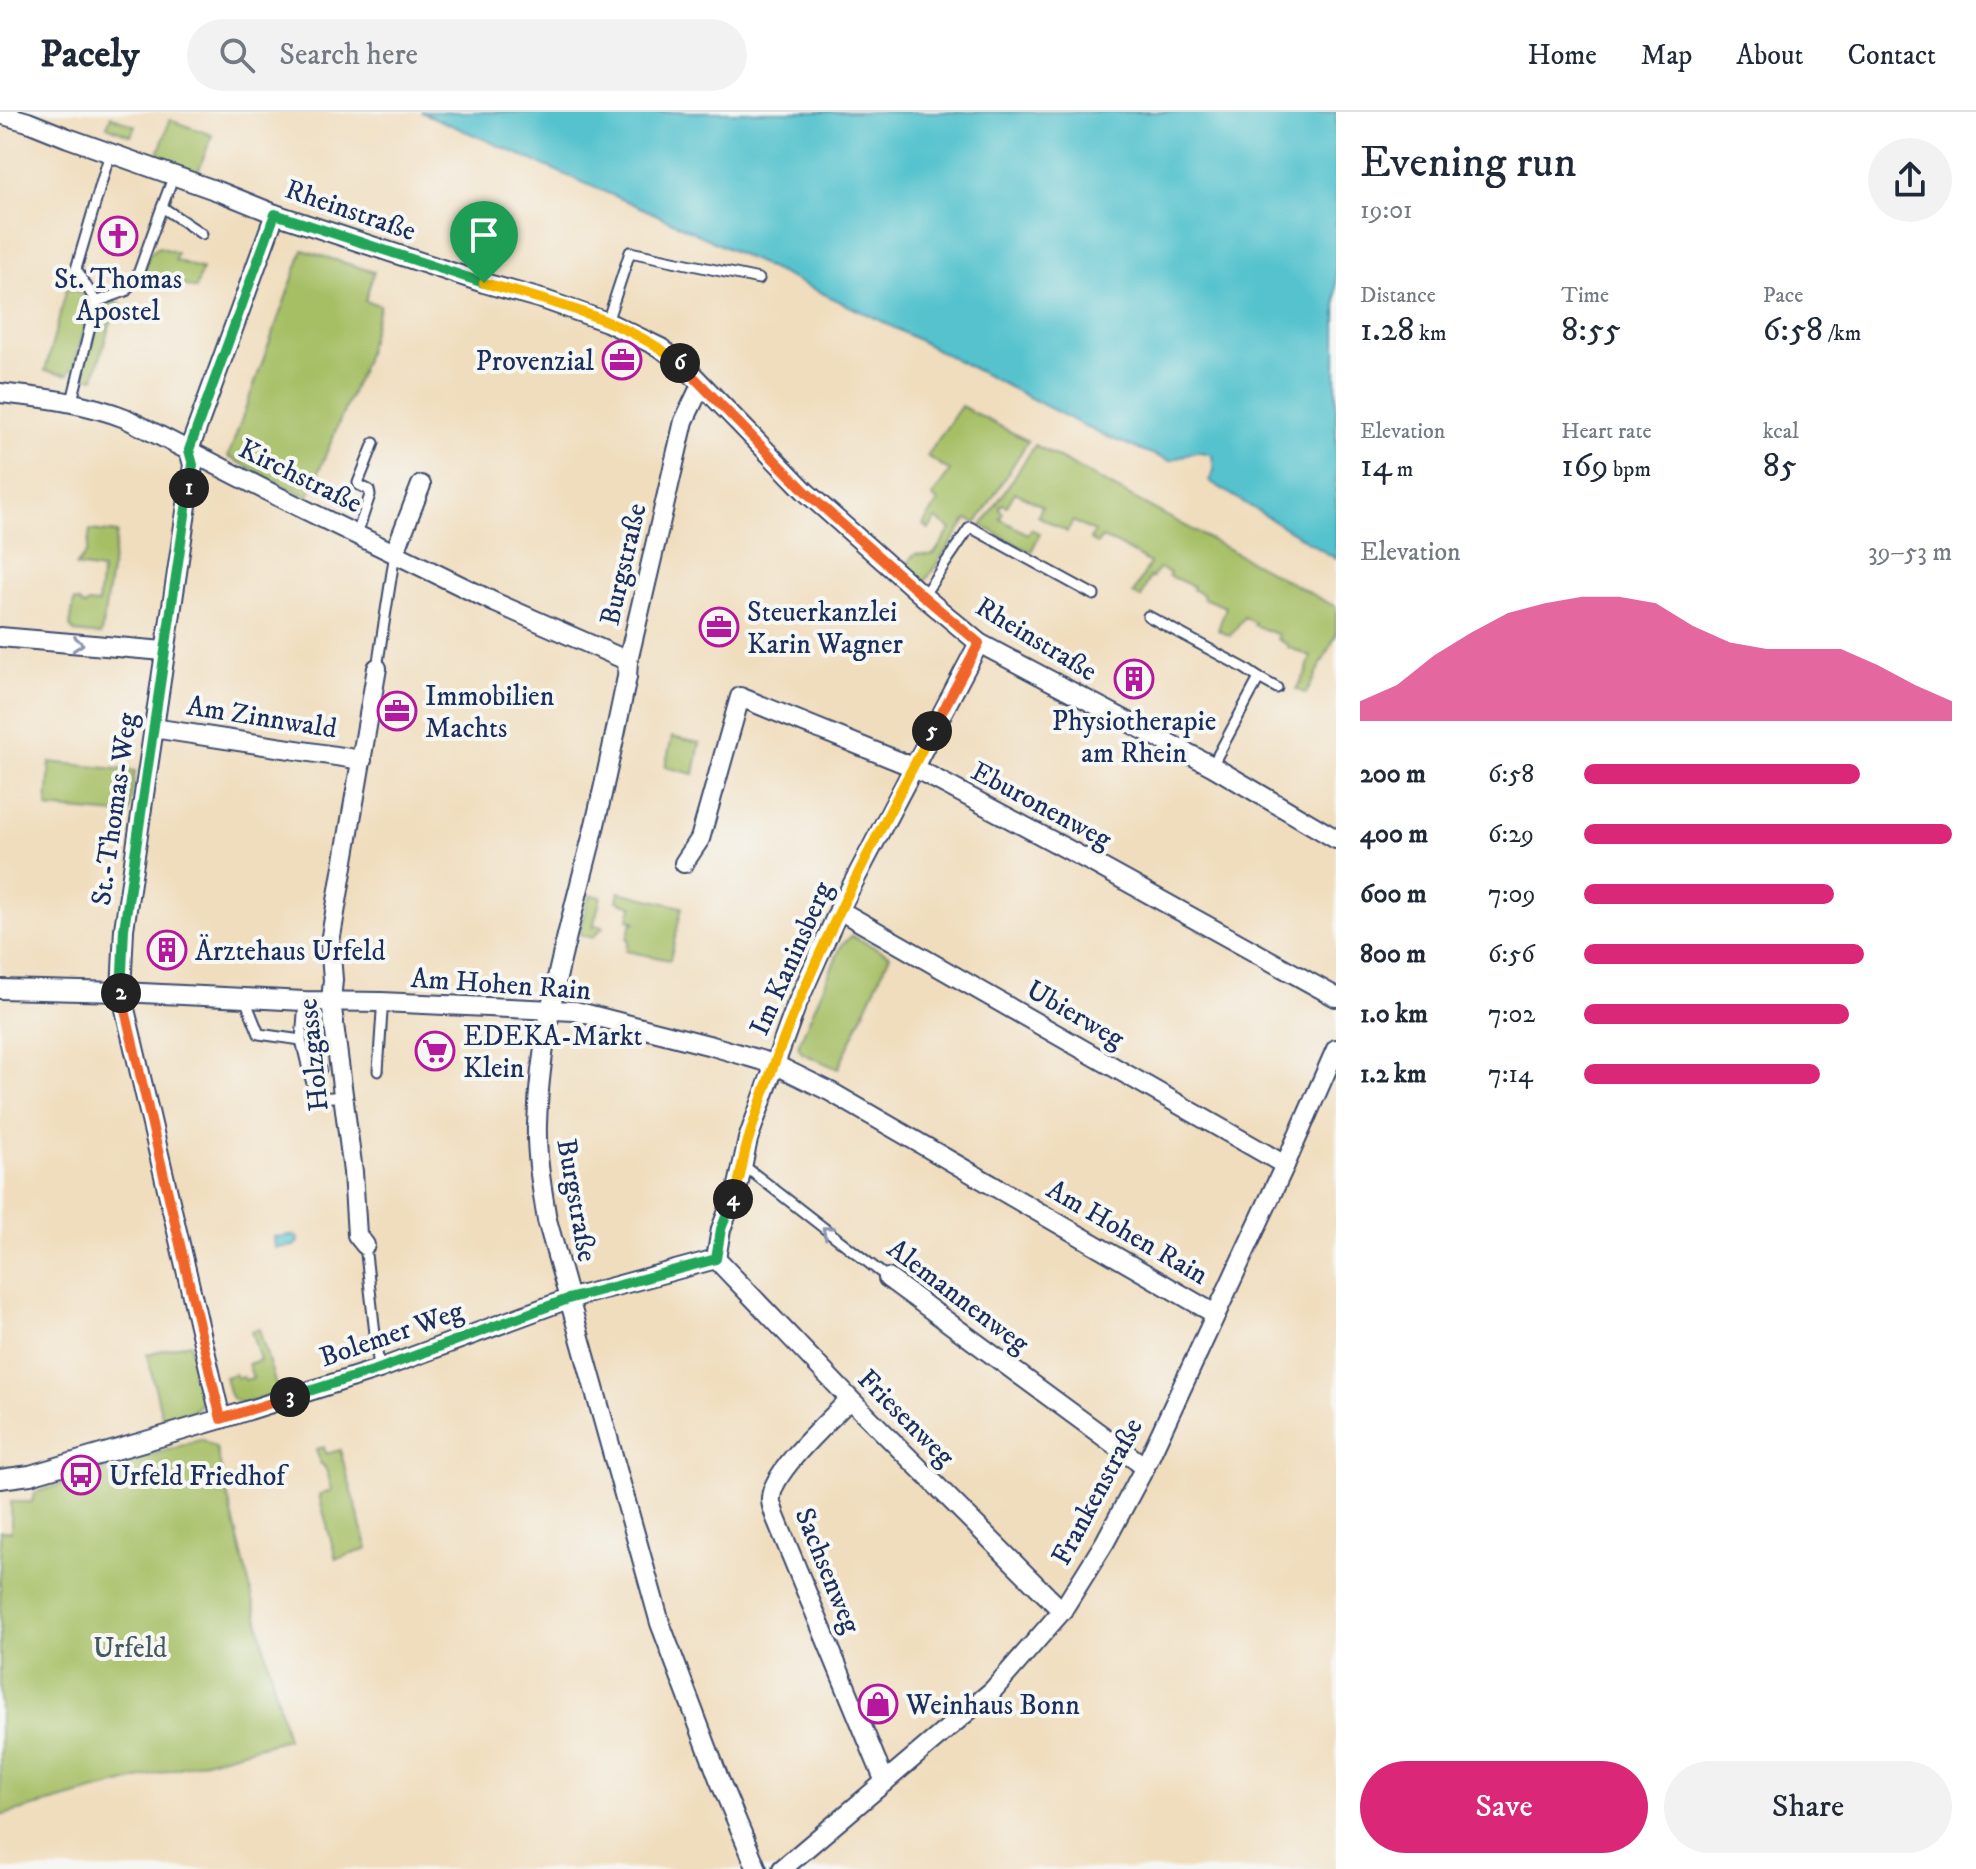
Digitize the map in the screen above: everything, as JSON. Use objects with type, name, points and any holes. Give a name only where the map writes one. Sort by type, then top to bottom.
[{"type":"street","name":"Rheinstraße","points":[[0,114],[275,214],[545,300],[607,322],[661,348],[685,367],[806,492],[979,643],[1212,766],[1336,839]]},
{"type":"street","name":"St.-Thomas-Weg","points":[[221,1419],[121,992],[124,929],[193,465],[189,450],[275,214]]},
{"type":"street","name":"Burgstraße","points":[[701,385],[684,421],[628,661],[598,813],[549,1011],[540,1068],[538,1140],[547,1220],[660,1623],[757,1869]]},
{"type":"street","name":"Kirchstraße","points":[[0,393],[72,401],[125,418],[496,603],[628,661]]},
{"type":"street","points":[[395,552],[421,485]]},
{"type":"street","points":[[0,637],[164,651]]},
{"type":"street","name":"Im Kaninsberg","points":[[716,1259],[721,1229],[738,1186],[748,1139],[796,1006],[839,910],[979,643]]},
{"type":"street","name":"Holzgasse","points":[[365,1245],[357,1235],[353,1172],[331,1001],[330,942],[377,668]]},
{"type":"street","name":"Eburonenweg","points":[[684,863],[700,839],[740,697],[913,767],[1336,997]]},
{"type":"street","name":"Am Zinnwald","points":[[153,728],[362,760]]},
{"type":"street","name":"Ubierweg","points":[[839,910],[1285,1165]]},
{"type":"street","name":"Am Hohen Rain","points":[[0,989],[575,1011],[712,1046],[774,1064],[831,1092],[1215,1314]]},
{"type":"street","name":"Frankenstraße","points":[[782,1869],[993,1690],[1062,1611],[1105,1542],[1145,1467],[1336,1049]]},
{"type":"street","points":[[568,1299],[716,1259]]},
{"type":"street","name":"Friesenweg","points":[[716,1259],[850,1399],[1062,1611]]},
{"type":"street","name":"Alemannenweg","points":[[888,1278],[1145,1467]]},
{"type":"street","name":"Bolemer Weg","points":[[0,1479],[30,1475],[379,1369],[568,1299]]},
{"type":"street","name":"Sachsenweg","points":[[850,1399],[776,1480],[770,1499],[885,1782]]},
{"type":"lane","points":[[72,401],[96,302],[76,269],[110,153]]},
{"type":"lane","points":[[96,302],[126,291],[138,274],[174,175]]},
{"type":"lane","points":[[162,207],[202,234]]},
{"type":"lane","points":[[607,322],[630,252],[759,279]]},
{"type":"lane","points":[[357,534],[370,495],[369,490],[358,483],[374,443]]},
{"type":"lane","points":[[923,596],[970,527],[1094,595]]},
{"type":"lane","points":[[377,668],[395,552]]},
{"type":"lane","points":[[1148,616],[1277,688]]},
{"type":"lane","points":[[1212,766],[1259,678]]},
{"type":"lane","points":[[245,999],[259,1034],[301,1040]]},
{"type":"lane","points":[[304,1001],[301,1040],[318,1094],[343,1096]]},
{"type":"lane","points":[[378,1071],[381,1002]]},
{"type":"lane","points":[[307,1065],[321,1069]]},
{"type":"lane","name":"Alemannenweg","points":[[742,1165],[888,1278]]},
{"type":"lane","points":[[365,1245],[379,1369]]},
{"type":"green space","points":[[111,116],[135,126],[131,136],[107,126]]},
{"type":"green space","points":[[170,120],[212,135],[198,172],[157,157]]},
{"type":"green space","points":[[159,247],[177,253],[175,260],[202,269],[196,289],[148,273],[145,268],[150,253]]},
{"type":"green space","points":[[303,250],[374,272],[365,301],[380,305],[364,363],[308,497],[228,457]]},
{"type":"green space","points":[[67,288],[85,294],[89,313],[74,366],[67,375],[45,371]]},
{"type":"green space","points":[[112,302],[121,304],[110,324],[94,378],[83,377],[98,314]]},
{"type":"green space","points":[[961,406],[1028,441],[977,523],[967,519],[924,583],[906,568],[910,559],[915,554],[934,554],[951,529],[936,519],[929,529],[923,525],[938,502],[932,497],[950,471],[927,456]]},
{"type":"green space","points":[[1035,445],[1336,607],[1336,635],[1306,694],[1296,689],[1308,670],[1311,657],[1288,647],[1277,639],[1279,635],[1254,625],[1244,617],[1230,636],[1218,630],[1226,607],[1203,598],[1192,589],[1193,586],[1159,568],[1150,577],[1141,598],[1133,594],[1150,563],[1115,543],[1101,538],[1097,544],[1090,540],[1094,532],[1073,521],[1067,532],[1038,516],[1042,506],[1015,492],[1007,506],[1000,506],[1003,513],[1000,519],[1028,534],[1031,529],[1040,534],[1031,552],[982,526]]},
{"type":"green space","points":[[90,530],[117,533],[101,635],[74,632],[70,626],[74,601],[85,606],[88,603],[98,604],[102,570],[76,566],[87,552]]},
{"type":"green space","points":[[672,737],[700,743],[694,774],[665,767]]},
{"type":"green space","points":[[50,762],[135,771],[129,815],[47,808]]},
{"type":"green space","points":[[619,892],[682,907],[670,960],[626,951],[632,922],[635,923],[629,919],[632,907],[635,907],[617,901]]},
{"type":"green space","points":[[592,895],[601,897],[593,927],[603,927],[592,938],[581,935],[580,930],[588,899]]},
{"type":"green space","points":[[852,936],[890,955],[838,1069],[802,1053],[798,1046],[842,944]]},
{"type":"green space","points":[[259,1329],[278,1392],[247,1402],[235,1401],[225,1377],[235,1374],[236,1378],[243,1377],[244,1380],[253,1378],[248,1364],[260,1360],[251,1331]]},
{"type":"green space","points":[[190,1343],[201,1399],[191,1412],[163,1421],[147,1354]]},
{"type":"green space","name":"Urfeld","points":[[202,1439],[216,1448],[287,1739],[0,1816],[0,1531],[11,1531],[11,1502],[32,1502],[34,1493]]},
{"type":"green space","points":[[324,1446],[326,1454],[340,1450],[368,1549],[336,1559],[319,1495],[332,1490],[316,1449]]},
{"type":"water","points":[[421,112],[1336,112],[1336,559],[1209,481],[1214,471],[1212,455],[1196,452],[1170,461],[1102,435],[885,323],[651,212]]},
{"type":"water","points":[[293,1235],[298,1238],[295,1246],[275,1248],[274,1237]]},
{"type":"place","name":"St. Thomas Apostel","points":[[118,236]]},
{"type":"place","name":"Provenzial","points":[[622,360]]},
{"type":"place","name":"Steuerkanzlei Karin Wagner","points":[[719,627]]},
{"type":"place","name":"Physiotherapie am Rhein","points":[[1134,679]]},
{"type":"place","name":"Immobilien Machts","points":[[397,711]]},
{"type":"place","name":"Ärztehaus Urfeld","points":[[167,950]]},
{"type":"place","name":"EDEKA-Markt Klein","points":[[435,1051]]},
{"type":"place","name":"Urfeld Friedhof","points":[[81,1475]]},
{"type":"place","name":"Weinhaus Bonn","points":[[878,1704]]},
{"type":"route","points":[[275,214],[484,283],[607,322],[661,348],[685,367],[806,492],[979,643],[839,910],[796,1006],[748,1139],[738,1186],[721,1229],[716,1259],[568,1299],[379,1369],[221,1419],[121,992],[124,929],[193,465],[189,450],[275,214]]}]
